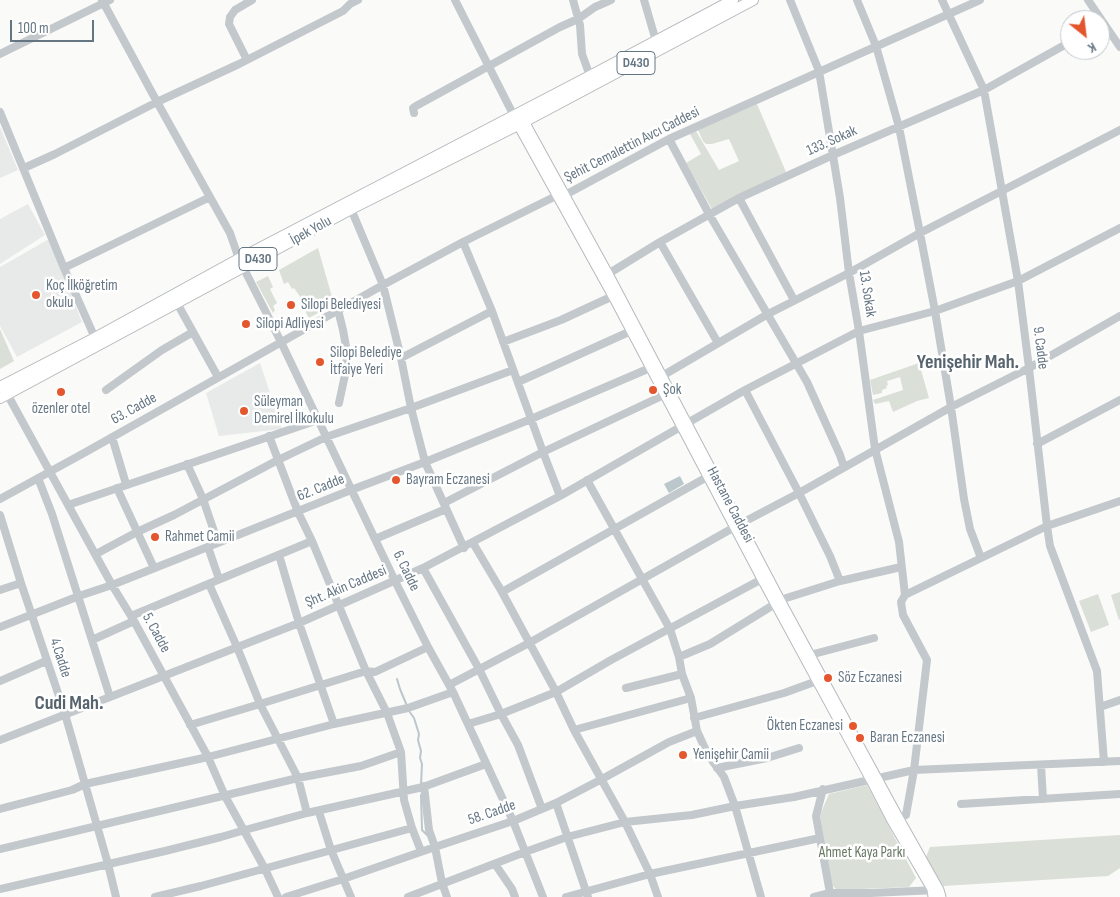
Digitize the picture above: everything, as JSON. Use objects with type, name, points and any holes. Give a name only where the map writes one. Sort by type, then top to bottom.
[{"type":"highway","name":"D430","points":[[519,119],[590,76],[733,0]]},
{"type":"highway","name":"D430","points":[[3,391],[95,338],[753,0]]},
{"type":"highway","name":"İpek Yolu","points":[[3,391],[178,303],[242,263],[351,209],[519,119]]},
{"type":"main road","name":"Hastane Caddesi","points":[[519,119],[561,195],[664,395],[683,424],[737,525],[816,681],[874,779]]},
{"type":"main road","name":"Hastane Caddesi","points":[[561,195],[608,274],[662,376],[707,477],[737,525],[762,579],[810,655],[895,819],[936,893]]},
{"type":"street","points":[[247,60],[230,24],[230,17],[235,10],[252,0]]},
{"type":"street","points":[[24,168],[247,60],[343,11],[346,3],[358,0]]},
{"type":"street","points":[[455,0],[519,119]]},
{"type":"street","points":[[573,0],[580,25],[582,54],[590,76]]},
{"type":"street","points":[[414,113],[413,108],[416,106],[611,0]]},
{"type":"street","points":[[644,0],[656,41]]},
{"type":"street","name":"13. Sokak","points":[[790,0],[819,71],[840,198],[849,273],[876,449],[902,567],[905,595],[901,602],[903,615],[927,660],[914,770],[906,816],[895,819]]},
{"type":"street","points":[[857,0],[876,46],[899,127],[935,311],[964,499],[970,529],[981,558]]},
{"type":"street","name":"9. Cadde","points":[[942,0],[984,90],[1018,281],[1050,546],[1096,672],[1104,762]]},
{"type":"street","name":"Şehit Cemalettin Avcı Caddesi","points":[[281,342],[463,242],[561,195],[669,139],[980,0]]},
{"type":"street","points":[[0,54],[105,1]]},
{"type":"street","name":"6. Cadde","points":[[105,1],[157,102],[230,233],[242,263],[395,581],[468,724],[513,822],[543,897]]},
{"type":"street","points":[[1110,34],[1120,46]]},
{"type":"street","name":"133. Sokak","points":[[608,274],[660,242],[739,198],[984,90],[1060,48]]},
{"type":"street","points":[[0,112],[95,338]]},
{"type":"street","points":[[662,376],[768,314],[849,273],[920,232],[1120,130]]},
{"type":"street","points":[[669,139],[709,214],[807,382],[844,467]]},
{"type":"street","points":[[64,268],[210,197]]},
{"type":"street","points":[[739,198],[794,300]]},
{"type":"street","points":[[351,209],[383,285],[411,408],[426,462],[464,548]]},
{"type":"street","name":"Şht. Akin Caddesi","points":[[0,740],[236,646],[299,623],[424,568],[560,496],[745,390],[859,331],[935,311],[1018,281],[1120,228]]},
{"type":"street","points":[[463,242],[492,311],[542,452],[560,496]]},
{"type":"street","points":[[660,242],[718,343]]},
{"type":"street","points":[[503,342],[561,320],[613,296]]},
{"type":"street","points":[[178,303],[218,377]]},
{"type":"street","points":[[338,310],[347,352],[346,370],[339,403]]},
{"type":"street","points":[[401,358],[492,311]]},
{"type":"street","points":[[0,809],[72,790],[85,784],[208,757],[334,724],[408,708],[451,688],[479,669],[642,580],[737,525],[800,493],[951,407],[1029,368],[1120,316]]},
{"type":"street","points":[[518,382],[631,331]]},
{"type":"street","points":[[106,390],[162,350],[194,332]]},
{"type":"street","name":"63. Cadde","points":[[0,499],[281,342]]},
{"type":"street","name":"62. Cadde","points":[[0,627],[426,462],[650,368]]},
{"type":"street","points":[[96,554],[278,460],[326,438],[513,370]]},
{"type":"street","points":[[745,390],[800,493],[830,556],[840,582]]},
{"type":"street","name":"5. Cadde","points":[[3,391],[164,676],[208,757],[225,796],[278,897]]},
{"type":"street","points":[[375,539],[446,506],[542,452],[664,395]]},
{"type":"street","points":[[1037,444],[1120,400]]},
{"type":"street","points":[[68,505],[318,420]]},
{"type":"street","points":[[269,436],[298,512],[386,713],[401,752],[404,800],[421,851]]},
{"type":"street","points":[[112,437],[126,484]]},
{"type":"street","points":[[187,464],[203,499],[218,543]]},
{"type":"street","points":[[502,592],[707,477]]},
{"type":"street","points":[[38,478],[79,596],[110,697]]},
{"type":"street","points":[[587,480],[670,629],[680,657],[682,674],[690,698],[697,731],[708,755],[724,777],[735,806],[761,897]]},
{"type":"street","points":[[117,488],[154,568]]},
{"type":"street","points":[[905,595],[1047,526],[1120,501]]},
{"type":"street","name":"4.Cadde","points":[[0,515],[46,661],[65,714],[116,897]]},
{"type":"street","points":[[92,640],[219,579],[312,541]]},
{"type":"street","points":[[473,543],[502,592],[556,692],[574,730],[625,822],[650,874],[658,897]]},
{"type":"street","points":[[208,547],[219,579]]},
{"type":"street","points":[[279,555],[299,623],[334,724]]},
{"type":"street","points":[[680,657],[710,644],[777,602],[840,582],[902,567]]},
{"type":"street","points":[[424,568],[518,744],[542,809]]},
{"type":"street","points":[[468,724],[501,714],[556,692],[611,660],[762,579]]},
{"type":"street","points":[[0,590],[21,583]]},
{"type":"street","points":[[209,584],[260,704],[298,778],[307,814]]},
{"type":"street","points":[[810,655],[874,638]]},
{"type":"street","points":[[190,725],[366,671],[375,672],[428,647]]},
{"type":"street","points":[[0,681],[46,661]]},
{"type":"street","points":[[626,688],[682,674]]},
{"type":"street","points":[[694,718],[784,693],[816,681]]},
{"type":"street","points":[[574,730],[690,698]]},
{"type":"street","points":[[1100,707],[1120,700]]},
{"type":"street","name":"58. Cadde","points":[[286,897],[513,822],[556,803],[669,742],[697,731]]},
{"type":"street","points":[[717,768],[767,758],[799,748]]},
{"type":"street","points":[[0,850],[298,778],[361,766],[401,752]]},
{"type":"street","points":[[408,897],[567,837],[625,822],[692,815],[794,796],[914,770],[1120,761]]},
{"type":"street","points":[[0,888],[212,840],[244,830],[424,786],[486,764]]},
{"type":"street","points":[[1041,765],[1043,799]]},
{"type":"street","points":[[424,786],[429,830],[447,897]]},
{"type":"street","points":[[824,789],[816,816],[830,893]]},
{"type":"street","points":[[961,804],[1120,794]]},
{"type":"street","points":[[556,803],[587,894]]},
{"type":"street","points":[[319,812],[331,850],[351,897]]},
{"type":"street","points":[[155,897],[412,828]]},
{"type":"street","points":[[566,897],[587,894],[650,874],[820,838]]},
{"type":"street","points":[[495,864],[512,889],[515,897]]},
{"type":"street","points":[[814,897],[830,893],[845,895],[936,893]]},
{"type":"shaded area","points":[[0,127],[18,170],[0,178]]},
{"type":"shaded area","points":[[28,204],[45,235],[0,264],[0,219]]},
{"type":"shaded area","name":"Koç İlköğretim okulu","points":[[49,239],[82,322],[17,357],[0,326],[0,267]]},
{"type":"shaded area","name":"Süleyman Demirel İlkokulu","points":[[260,363],[282,429],[219,436],[206,393]]},
{"type":"shaded area","points":[[680,476],[684,484],[669,493],[664,484]]},
{"type":"green space","points":[[757,104],[786,172],[712,209],[686,163],[701,154],[690,134],[696,131],[719,170],[739,161],[729,139],[706,144],[698,130]]},
{"type":"green space","points":[[318,248],[334,304],[309,318],[303,307],[307,305],[304,298],[301,298],[294,288],[292,289],[288,282],[284,284],[279,270]]},
{"type":"green space","points":[[268,276],[273,287],[270,289],[277,303],[273,306],[275,310],[273,313],[256,282]]},
{"type":"green space","points":[[0,329],[14,361],[0,369]]},
{"type":"green space","points":[[919,363],[929,398],[917,401],[893,412],[889,401],[875,404],[873,400],[903,390],[900,377],[887,381],[887,388],[882,390],[882,393],[873,395],[870,380]]},
{"type":"green space","points":[[1120,592],[1120,619],[1119,620],[1111,595]]},
{"type":"green space","points":[[1098,594],[1109,625],[1091,632],[1079,601]]},
{"type":"green space","name":"Ahmet Kaya Parkı","points":[[867,785],[916,878],[909,887],[837,890],[832,885],[820,815],[829,794]]},
{"type":"green space","points":[[1120,835],[1120,868],[1108,876],[943,886],[926,857],[930,847]]},
{"type":"waterway","points":[[397,679],[407,706]]},
{"type":"waterway","points":[[409,711],[414,718],[419,734],[418,740],[422,764],[421,785]]},
{"type":"waterway","points":[[421,795],[422,830],[429,837]]},
{"type":"place","name":"Koç İlköğretim okulu","points":[[36,295]]},
{"type":"place","name":"Silopi Belediyesi","points":[[291,305]]},
{"type":"place","name":"Silopi Adliyesi","points":[[246,324]]},
{"type":"place","name":"Silopi Belediye İtfaiye Yeri","points":[[320,362]]},
{"type":"place","name":"Şok","points":[[653,390]]},
{"type":"place","name":"özenler otel","points":[[61,392]]},
{"type":"place","name":"Süleyman Demirel İlkokulu","points":[[244,411]]},
{"type":"place","name":"Bayram Eczanesi","points":[[396,480]]},
{"type":"place","name":"Rahmet Camii","points":[[155,537]]},
{"type":"place","name":"Söz Eczanesi","points":[[828,678]]},
{"type":"place","name":"Ökten Eczanesi","points":[[853,726]]},
{"type":"place","name":"Baran Eczanesi","points":[[860,738]]},
{"type":"place","name":"Yenişehir Camii","points":[[683,755]]},
{"type":"district","name":"Yenişehir Mah.","points":[[968,363]]},
{"type":"district","name":"Cudi Mah.","points":[[69,704]]}]
